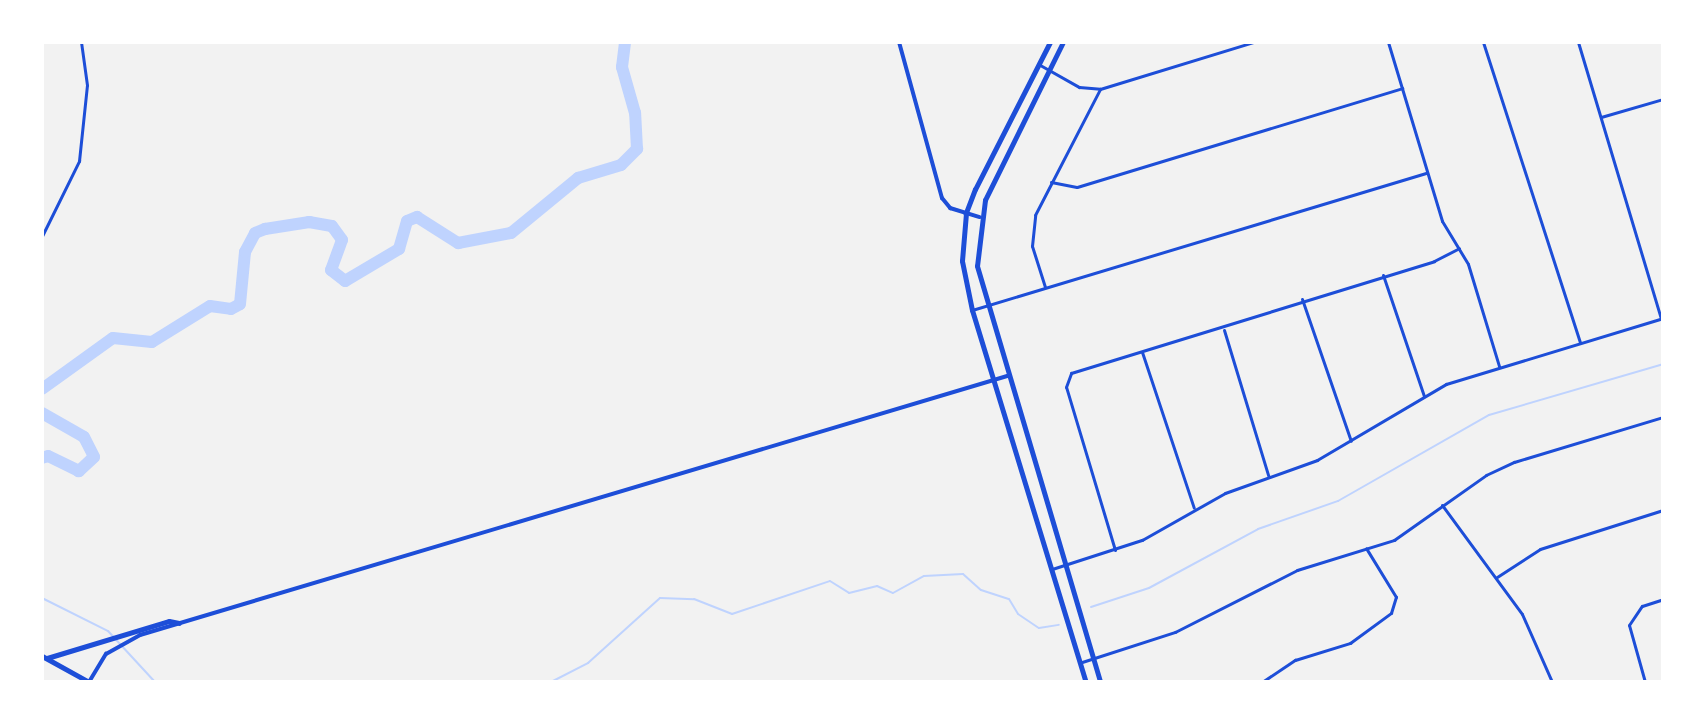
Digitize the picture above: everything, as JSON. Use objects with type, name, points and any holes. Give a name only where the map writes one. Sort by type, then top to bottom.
[{"type":"main road","points":[[1050,42],[984,167],[966,213],[962,261],[972,310],[1086,682]]},
{"type":"main road","points":[[1063,42],[1051,73],[1001,164],[980,217],[977,266],[986,305],[1100,682]]},
{"type":"main road","points":[[44,657],[138,633],[169,621],[179,623]]},
{"type":"main road","points":[[44,657],[89,682]]},
{"type":"street","points":[[42,236],[79,161],[87,85],[81,42]]},
{"type":"street","points":[[899,42],[942,198],[950,208],[980,217]]},
{"type":"street","points":[[1040,65],[1079,87],[1100,89],[1254,42]]},
{"type":"street","points":[[1388,42],[1442,221],[1459,248],[1499,367]]},
{"type":"street","points":[[1483,42],[1580,343]]},
{"type":"street","points":[[1052,569],[1115,550],[1268,475],[1317,460],[1424,396],[1499,367],[1662,318],[1578,42]]},
{"type":"street","points":[[1051,182],[1077,187],[1402,88]]},
{"type":"street","points":[[1046,288],[1033,231],[1051,182],[1100,89]]},
{"type":"street","points":[[1600,117],[1663,99]]},
{"type":"street","points":[[972,310],[1427,173]]},
{"type":"street","points":[[1115,550],[1066,379],[1076,370],[1223,328],[1459,248]]},
{"type":"street","points":[[1383,275],[1424,396]]},
{"type":"street","points":[[1302,299],[1351,441]]},
{"type":"street","points":[[1223,328],[1268,475]]},
{"type":"street","points":[[1142,352],[1195,509]]},
{"type":"street","points":[[179,623],[1007,376]]},
{"type":"street","points":[[1080,663],[1175,632],[1268,581],[1394,540],[1486,475],[1514,462],[1663,417]]},
{"type":"street","points":[[1442,505],[1522,614],[1552,682]]},
{"type":"street","points":[[1497,577],[1540,549],[1663,510]]},
{"type":"street","points":[[1262,682],[1295,660],[1339,649],[1391,613],[1396,597],[1366,548]]},
{"type":"street","points":[[1645,682],[1629,625],[1642,606],[1663,599]]},
{"type":"street","points":[[89,682],[106,654],[138,633]]},
{"type":"waterway","points":[[42,389],[113,338],[152,342],[210,306],[231,309],[240,304],[245,252],[255,233],[265,229],[309,222],[332,226],[342,240],[331,270],[345,281],[399,249],[407,221],[417,217],[458,243],[511,233],[578,178],[621,165],[637,149],[635,113],[622,67],[625,42]]},
{"type":"waterway","points":[[1091,607],[1149,588],[1258,529],[1338,501],[1489,415],[1663,364]]},
{"type":"waterway","points":[[42,413],[84,437],[94,457],[79,471],[48,456],[42,458]]},
{"type":"waterway","points":[[551,682],[588,663],[660,598],[694,599],[732,614],[830,581],[849,593],[877,586],[893,593],[924,576],[963,574],[981,590],[1009,599],[1018,614],[1039,628],[1059,625]]},
{"type":"waterway","points":[[42,598],[108,631],[155,682]]}]
